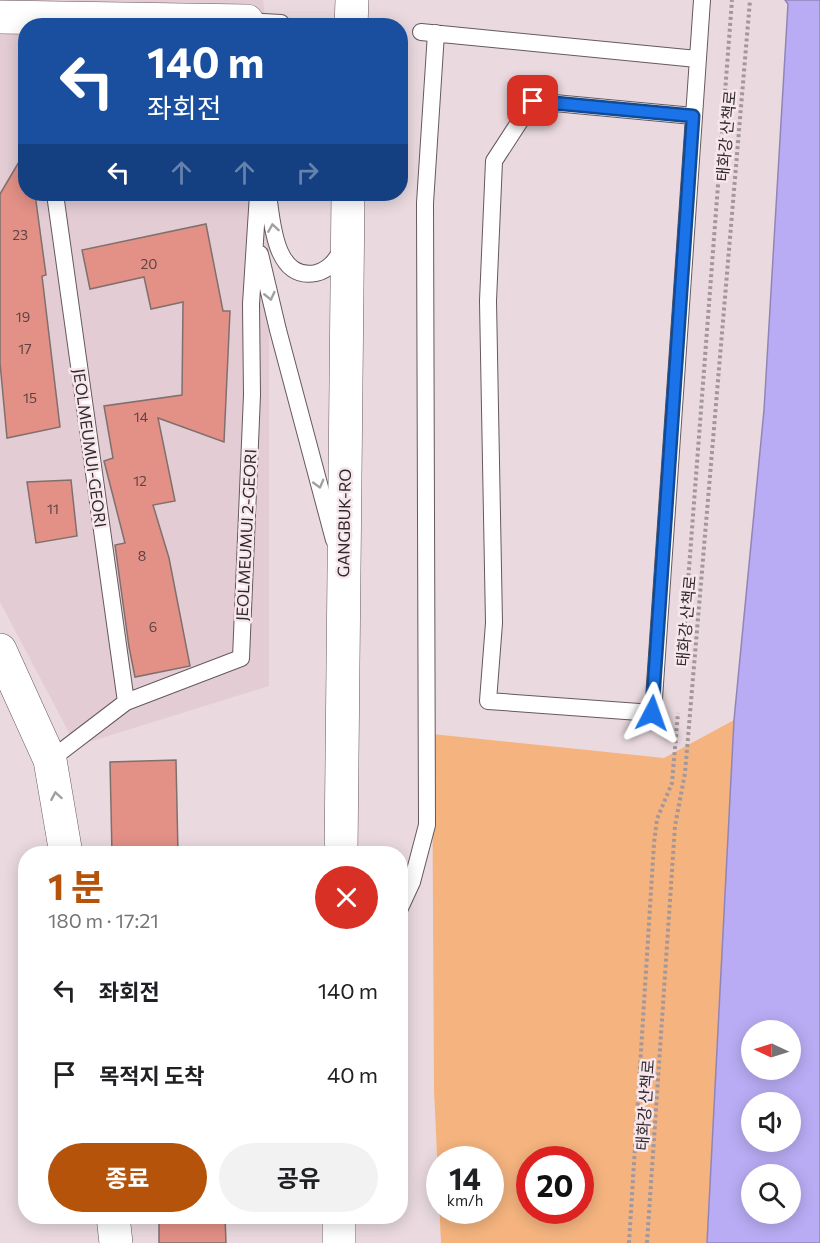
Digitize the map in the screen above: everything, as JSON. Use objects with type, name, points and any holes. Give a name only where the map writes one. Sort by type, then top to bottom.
[{"type":"main road","points":[[351,18],[352,0]]},
{"type":"main road","points":[[22,15],[246,16]]},
{"type":"main road","name":"GANGBUK-RO","points":[[341,846],[348,201]]},
{"type":"main road","points":[[0,650],[50,760],[65,846]]},
{"type":"main road","points":[[339,1224],[339,1243]]},
{"type":"lane","points":[[693,116],[533,101],[494,161],[488,301],[494,623],[488,701],[652,713],[702,0]]},
{"type":"lane","points":[[408,891],[427,825],[425,203],[429,32],[697,59]]},
{"type":"lane","name":"JEOLMEUMUI-GEORI","points":[[56,201],[126,702]]},
{"type":"lane","name":"JEOLMEUMUI 2-GEORI","points":[[50,760],[126,702],[241,658],[252,394],[251,304],[258,201]]},
{"type":"lane","points":[[269,201],[274,237],[281,255],[291,268],[305,273],[318,273],[331,265],[348,235]]},
{"type":"lane","points":[[256,239],[343,576]]},
{"type":"path","name":"태화강 산책로","points":[[647,1243],[675,826],[685,773],[750,0]]},
{"type":"shaded area","points":[[0,0],[263,0],[265,18],[18,18],[18,201],[269,201],[269,686],[76,746],[0,602]]},
{"type":"shaded area","points":[[785,0],[820,0],[820,1243],[707,1243],[734,720],[764,410],[788,4]]},
{"type":"shaded area","points":[[734,720],[707,1243],[441,1243],[440,1224],[504,1224],[504,1146],[437,1146],[434,1090],[432,734],[664,758]]},
{"type":"building","points":[[18,164],[18,201],[36,201],[46,275],[42,276],[60,427],[7,438],[0,363],[0,194]]},
{"type":"building","points":[[206,224],[223,311],[230,311],[224,442],[158,418],[175,501],[153,505],[169,558],[190,666],[135,677],[115,545],[125,543],[104,461],[113,458],[104,406],[182,395],[183,302],[151,309],[144,277],[90,289],[82,250]]},
{"type":"building","points":[[71,480],[77,536],[36,543],[27,482]]},
{"type":"building","points":[[176,760],[178,846],[112,846],[110,762]]},
{"type":"building","points":[[159,1224],[225,1224],[226,1243],[159,1243]]},
{"type":"route","points":[[533,101],[693,116],[652,713]]}]
